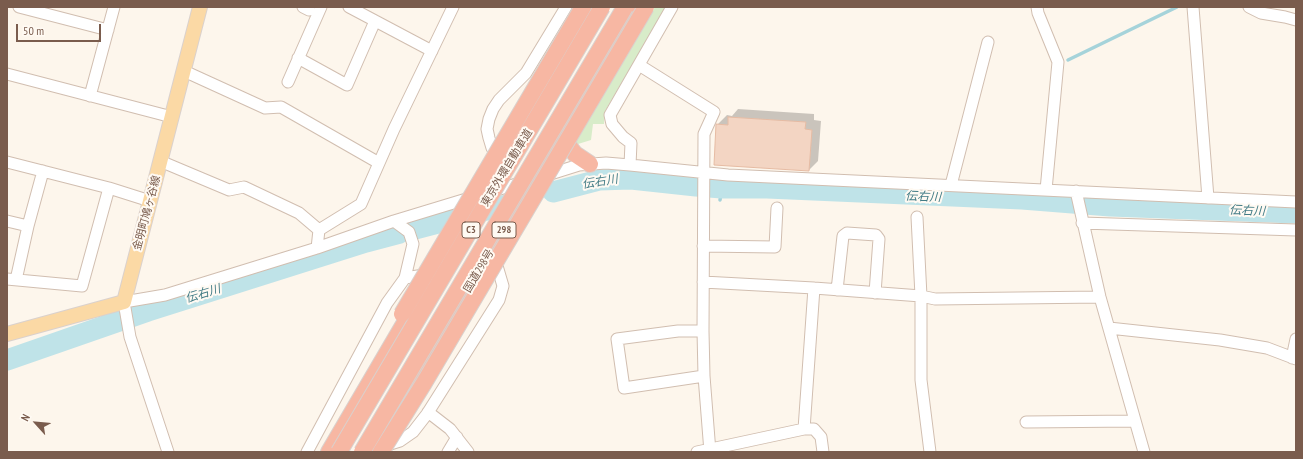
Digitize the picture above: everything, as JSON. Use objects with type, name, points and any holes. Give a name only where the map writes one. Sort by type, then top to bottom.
[{"type":"highway","points":[[325,452],[406,307],[583,7]]},
{"type":"highway","points":[[329,452],[592,7]]},
{"type":"highway","name":"東京外環自動車道","points":[[339,452],[602,7]]},
{"type":"highway","name":"東京外環自動車道","points":[[372,451],[625,7]]},
{"type":"highway","name":"国道298号","points":[[372,451],[636,7]]},
{"type":"highway","points":[[372,451],[424,383],[646,7]]},
{"type":"highway","points":[[560,135],[575,154],[590,164]]},
{"type":"main road","name":"金明町鳩ヶ谷線","points":[[124,302],[200,7]]},
{"type":"main road","points":[[7,334],[124,302]]},
{"type":"street","points":[[18,7],[108,30]]},
{"type":"street","points":[[90,96],[114,7]]},
{"type":"street","points":[[288,82],[321,7]]},
{"type":"street","points":[[349,7],[432,51]]},
{"type":"street","points":[[316,248],[319,230],[361,204],[394,129],[453,7]]},
{"type":"street","points":[[502,159],[492,148],[488,129],[489,119],[499,100],[526,73],[566,7]]},
{"type":"street","points":[[630,165],[631,143],[623,137],[612,124],[610,114],[672,7]]},
{"type":"street","points":[[1037,7],[1038,13],[1058,62],[1046,190]]},
{"type":"street","points":[[1193,7],[1208,198]]},
{"type":"street","points":[[1249,7],[1261,13],[1296,20]]},
{"type":"street","points":[[298,58],[347,85],[375,21]]},
{"type":"street","points":[[951,185],[988,42]]},
{"type":"street","points":[[639,65],[714,112],[704,134],[705,177],[703,331],[704,376],[710,450]]},
{"type":"street","points":[[184,71],[265,108],[281,107],[379,163]]},
{"type":"street","points":[[7,74],[172,117]]},
{"type":"street","points":[[160,161],[229,190],[244,187],[299,213],[319,230]]},
{"type":"street","points":[[7,162],[109,188],[150,201]]},
{"type":"street","points":[[168,452],[130,336],[124,302],[165,295],[316,248],[394,221],[579,166],[590,164],[630,165],[705,177],[951,185],[1046,190],[1076,194],[1296,202]]},
{"type":"street","points":[[43,171],[11,280],[82,286],[109,188]]},
{"type":"street","points":[[1076,194],[1100,297],[1144,452]]},
{"type":"street","points":[[703,246],[775,247],[777,208]]},
{"type":"street","points":[[917,217],[921,296],[921,380],[930,452]]},
{"type":"street","points":[[1081,220],[1296,230]]},
{"type":"street","points":[[7,221],[28,226]]},
{"type":"street","points":[[307,452],[387,303],[405,278],[413,244],[409,232],[394,221]]},
{"type":"street","points":[[838,290],[843,236],[847,233],[876,235],[879,239],[875,293]]},
{"type":"street","points":[[372,451],[400,441],[413,432],[428,412],[499,300],[503,286],[492,249]]},
{"type":"street","points":[[405,278],[435,273]]},
{"type":"street","points":[[703,282],[814,288],[921,296],[935,299],[1100,297]]},
{"type":"street","points":[[804,429],[814,288]]},
{"type":"street","points":[[1109,328],[1220,340],[1267,348],[1294,358],[1296,339]]},
{"type":"street","points":[[703,331],[678,331],[617,339],[624,388],[704,376]]},
{"type":"street","points":[[428,412],[450,428],[468,452]]},
{"type":"street","points":[[1026,422],[1135,421]]},
{"type":"street","points":[[697,452],[804,429],[814,429],[821,437],[823,452]]},
{"type":"street","points":[[448,452],[457,437]]},
{"type":"green space","points":[[655,7],[666,7],[605,111],[604,124],[593,124],[591,140],[578,144],[574,142],[575,139]]},
{"type":"building","points":[[728,117],[806,122],[805,129],[812,130],[809,171],[714,165],[716,124],[728,125]]},
{"type":"waterway","points":[[1068,60],[1177,7]]},
{"type":"waterway","name":"伝右川","points":[[553,192],[599,180],[631,179],[722,188],[767,188],[1022,199],[1110,206],[1296,213]]},
{"type":"waterway","points":[[720,200],[722,188]]},
{"type":"waterway","name":"伝右川","points":[[478,212],[507,205]]},
{"type":"waterway","name":"伝右川","points":[[415,229],[461,217]]},
{"type":"waterway","name":"伝右川","points":[[7,360],[148,311],[366,242],[400,233]]}]
